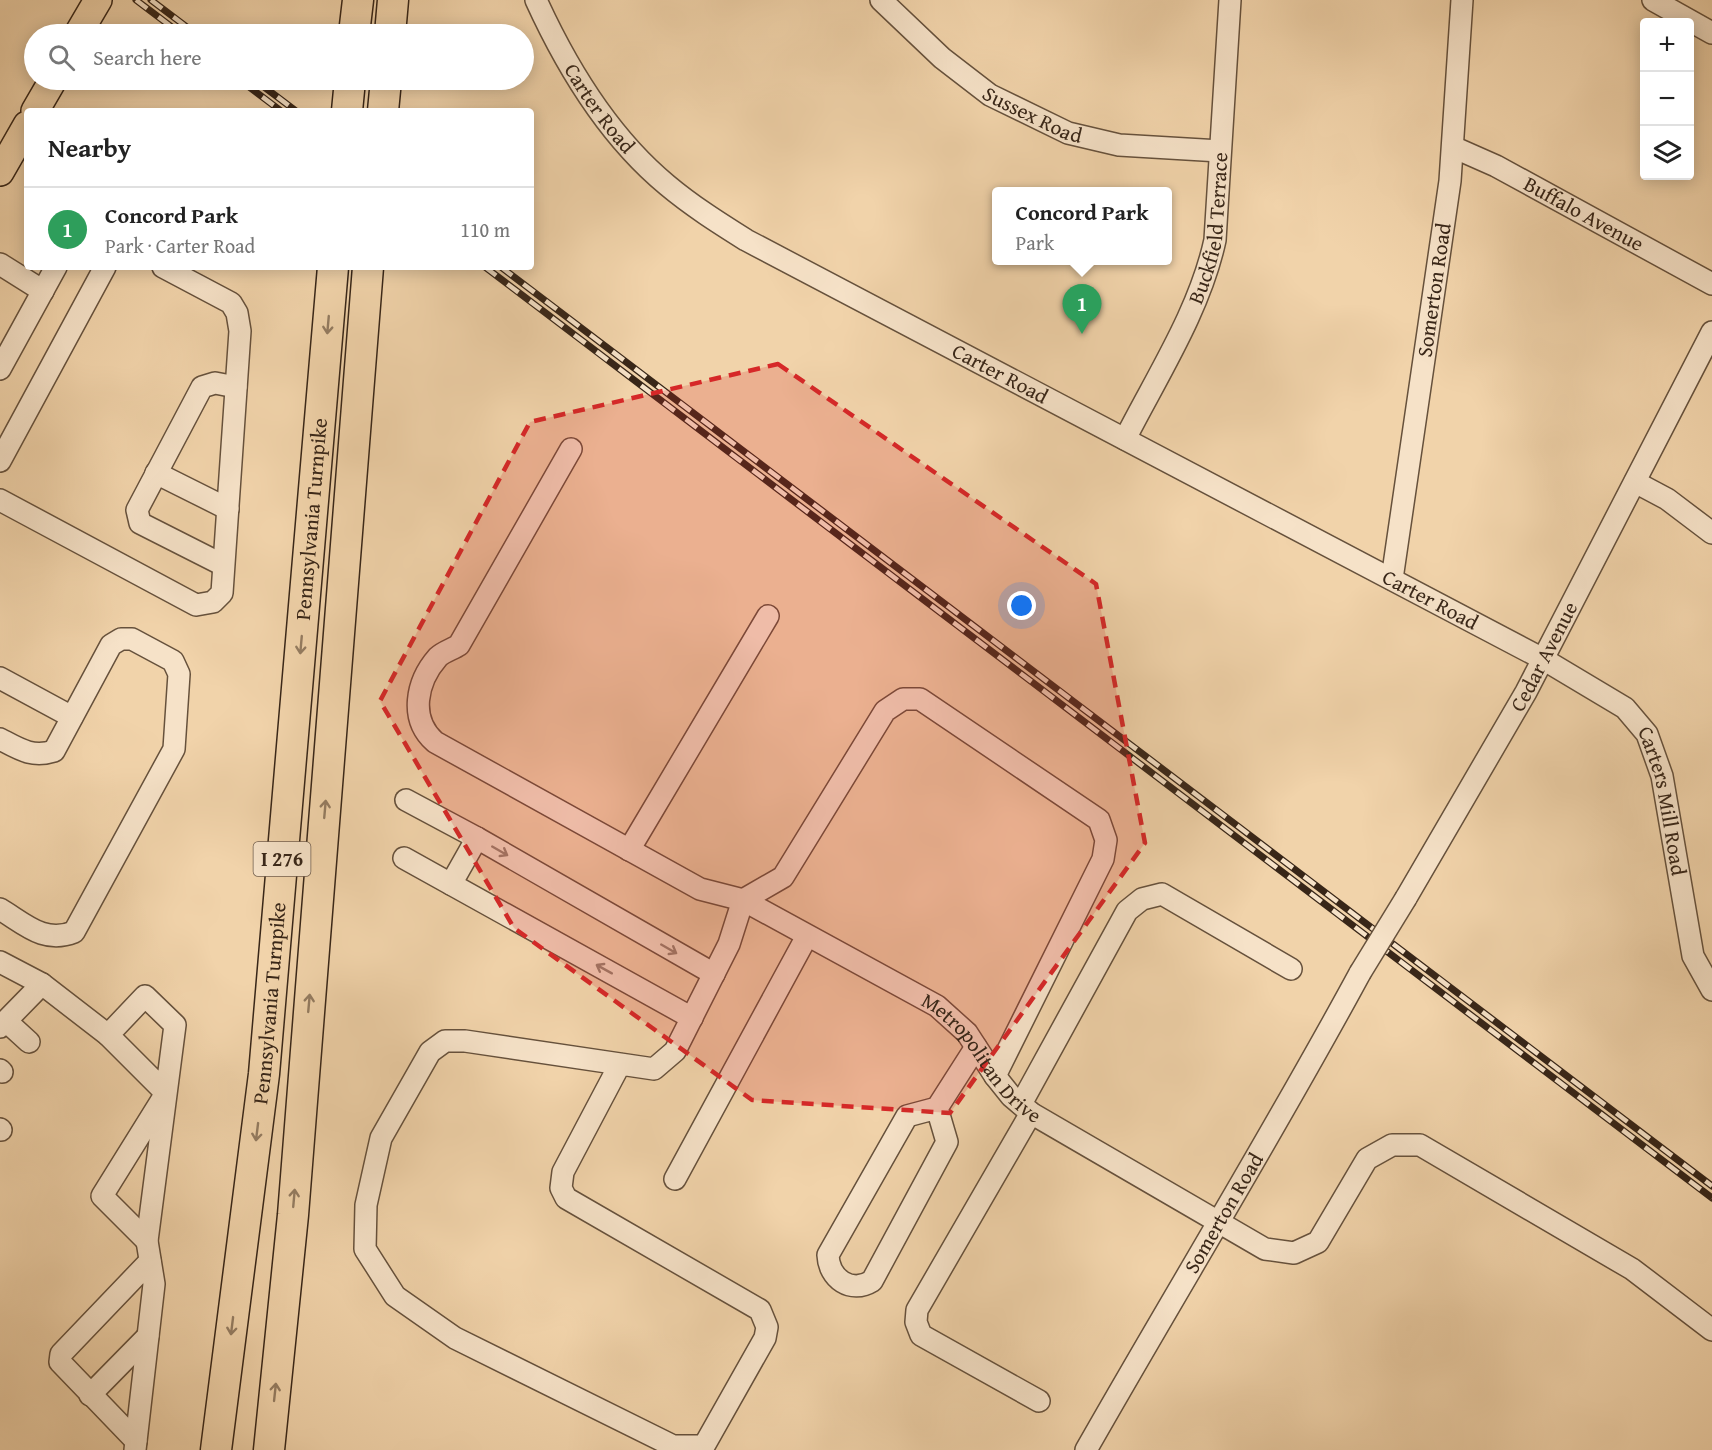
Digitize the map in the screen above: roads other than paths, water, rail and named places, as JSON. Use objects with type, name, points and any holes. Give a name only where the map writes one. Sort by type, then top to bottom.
[{"type":"highway","points":[[355,24],[357,0]]},
{"type":"highway","points":[[391,24],[393,0]]},
{"type":"highway","points":[[347,108],[349,90]]},
{"type":"highway","name":"Pennsylvania Turnpike","points":[[216,1450],[264,1074],[333,270]]},
{"type":"highway","name":"Pennsylvania Turnpike","points":[[269,1450],[293,1215],[367,271]]},
{"type":"main road","points":[[84,24],[98,0]]},
{"type":"main road","points":[[37,108],[47,90]]},
{"type":"main road","points":[[0,172],[24,130]]},
{"type":"street","name":"Carter Road","points":[[536,0],[571,69],[596,105],[640,159],[684,199],[746,240],[1543,658]]},
{"type":"street","name":"Sussex Road","points":[[881,0],[942,58],[981,88],[1022,112],[1068,133],[1119,145],[1220,151]]},
{"type":"street","name":"Buckfield Terrace","points":[[1125,439],[1193,305],[1211,258],[1215,240],[1230,0]]},
{"type":"street","name":"Somerton Road","points":[[1392,579],[1442,240],[1452,147],[1462,0]]},
{"type":"street","points":[[1653,0],[1712,33]]},
{"type":"street","name":"Buffalo Avenue","points":[[1452,147],[1496,166],[1712,284]]},
{"type":"street","points":[[0,264],[43,291]]},
{"type":"street","points":[[0,369],[54,270]]},
{"type":"street","points":[[0,462],[103,270]]},
{"type":"street","points":[[0,500],[196,604],[213,602],[222,593],[240,331],[237,313],[231,303],[169,270]]},
{"type":"street","name":"Cedar Avenue","points":[[1360,973],[1406,898],[1543,658],[1712,333]]},
{"type":"street","points":[[224,565],[140,523],[136,510],[202,387],[215,383],[236,387]]},
{"type":"street","name":"Metropolitan Drive","points":[[571,449],[459,645],[439,656],[418,692],[417,715],[423,732],[435,742],[700,890],[743,900],[937,1006],[967,1033],[994,1076],[1026,1109],[1265,1249],[1294,1253],[1318,1242],[1367,1159],[1392,1145],[1420,1145],[1632,1269],[1712,1330]]},
{"type":"street","points":[[156,474],[228,508]]},
{"type":"street","points":[[1635,482],[1667,499],[1712,533]]},
{"type":"street","points":[[629,850],[768,616]]},
{"type":"street","points":[[0,739],[29,754],[42,755],[54,751],[111,645],[121,639],[132,639],[173,661],[179,674],[174,749],[74,932],[59,938],[42,934],[0,909]]},
{"type":"street","name":"Carters Mill Road","points":[[1543,658],[1625,708],[1647,735],[1662,776],[1693,956],[1712,990]]},
{"type":"street","points":[[0,678],[72,717]]},
{"type":"street","points":[[620,1064],[563,1172],[561,1188],[566,1198],[760,1310],[767,1327],[765,1338],[704,1446],[673,1446],[455,1338],[394,1296],[365,1249],[366,1205],[381,1138],[430,1052],[445,1041],[465,1041],[654,1069],[675,1051],[729,944],[743,900],[783,877],[885,711],[903,699],[920,699],[1099,820],[1106,840],[1103,859],[994,1076]]},
{"type":"street","points":[[406,800],[477,838],[714,974]]},
{"type":"street","points":[[451,884],[477,838]]},
{"type":"street","points":[[404,858],[692,1018]]},
{"type":"street","points":[[1039,1401],[921,1335],[916,1322],[917,1310],[1026,1109],[1127,911],[1142,899],[1162,894],[1291,969]]},
{"type":"street","points":[[675,1179],[807,936]]},
{"type":"street","points":[[0,962],[42,984],[108,1035],[166,1093]]},
{"type":"street","name":"Somerton Road","points":[[1086,1450],[1217,1221],[1296,1091],[1360,973]]},
{"type":"street","points":[[29,1042],[3,1024],[42,984]]},
{"type":"street","points":[[108,1035],[145,996],[175,1025],[149,1251],[154,1284],[136,1446]]},
{"type":"street","points":[[937,1108],[947,1142],[872,1281],[862,1287],[852,1287],[836,1278],[829,1268],[828,1255],[907,1116],[937,1108],[976,1047]]},
{"type":"street","points":[[149,1251],[102,1196],[166,1093]]},
{"type":"street","points":[[136,1446],[60,1362],[61,1354],[149,1251]]},
{"type":"street","points":[[90,1395],[148,1336]]},
{"type":"railway","points":[[136,0],[168,24]]},
{"type":"railway","points":[[151,0],[183,24]]},
{"type":"railway","points":[[253,90],[277,108]]},
{"type":"railway","points":[[268,90],[292,108]]},
{"type":"railway","points":[[489,270],[1712,1198]]},
{"type":"railway","points":[[505,270],[1712,1186]]},
{"type":"place","name":"Concord Park","points":[[1082,334]]}]
